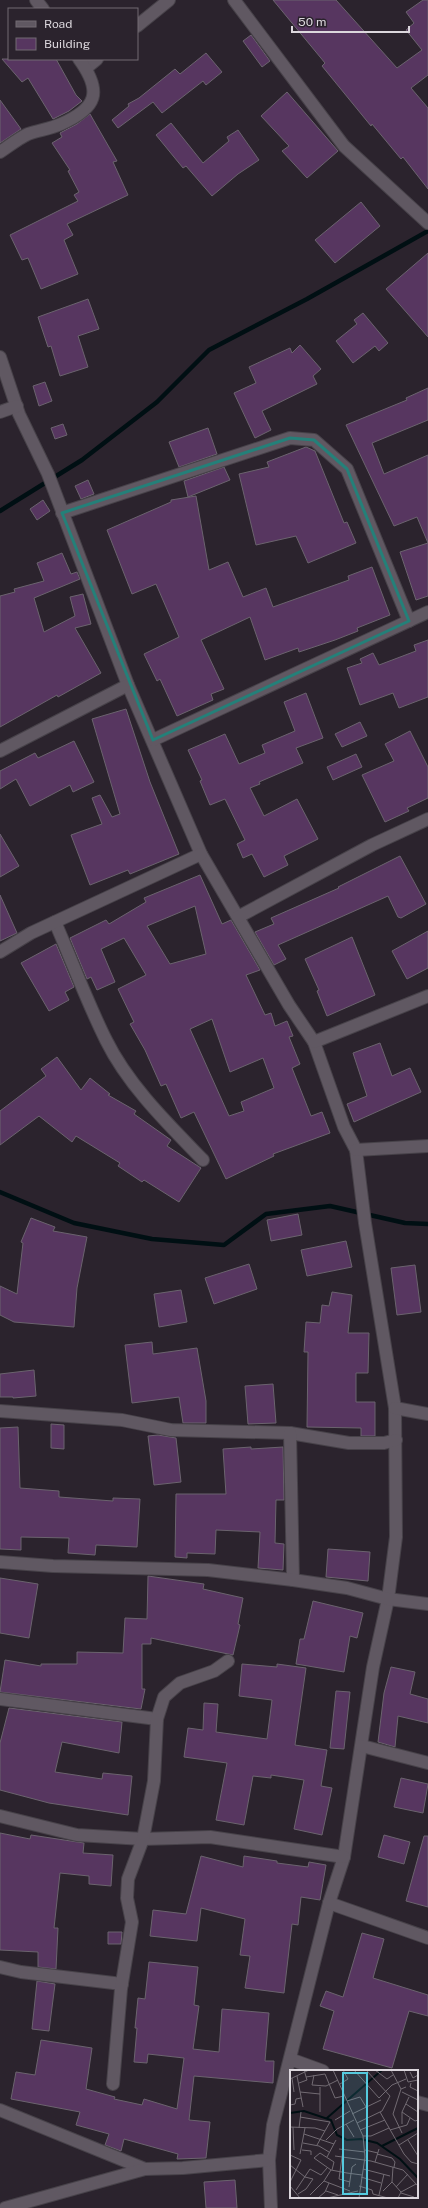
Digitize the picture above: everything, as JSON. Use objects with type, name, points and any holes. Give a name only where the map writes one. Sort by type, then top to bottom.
[{"type":"street","points":[[36,0],[42,8]]},
{"type":"street","points":[[138,25],[169,0]]},
{"type":"street","points":[[234,0],[344,146],[428,223]]},
{"type":"street","points":[[0,152],[28,134],[60,124],[84,111],[93,101],[94,90],[82,64],[94,60]]},
{"type":"street","points":[[0,357],[16,406],[48,474],[128,685],[201,854],[289,1005],[314,1042],[344,1127],[356,1150],[365,1223],[395,1408],[396,1537],[388,1599],[373,1667],[344,1857],[329,1903],[273,2125],[269,2160],[271,2208]]},
{"type":"street","points":[[0,412],[16,406]]},
{"type":"street","points":[[62,513],[283,440],[290,438],[314,440],[347,469],[408,621]]},
{"type":"street","points":[[153,740],[428,612]]},
{"type":"street","points":[[0,751],[128,685]]},
{"type":"street","points":[[238,917],[372,845],[428,819]]},
{"type":"street","points":[[0,952],[55,922],[201,854]]},
{"type":"street","points":[[55,922],[106,1040],[126,1073],[170,1125],[203,1160]]},
{"type":"street","points":[[314,1042],[428,996]]},
{"type":"street","points":[[356,1150],[428,1146]]},
{"type":"street","points":[[395,1408],[428,1414]]},
{"type":"street","points":[[0,1411],[122,1420],[171,1430],[290,1433],[349,1443],[384,1443],[396,1440]]},
{"type":"street","points":[[290,1433],[293,1580]]},
{"type":"street","points":[[0,1562],[53,1566],[208,1570],[347,1588],[388,1599],[428,1604]]},
{"type":"street","points":[[113,2084],[122,1984],[132,1922],[128,1898],[128,1879],[143,1839],[154,1781],[157,1719],[164,1697],[180,1683],[214,1670],[228,1661]]},
{"type":"street","points":[[0,1699],[157,1719]]},
{"type":"street","points":[[362,1746],[428,1763]]},
{"type":"street","points":[[0,1816],[78,1835],[143,1839],[210,1838],[344,1857]]},
{"type":"street","points":[[329,1903],[428,1938]]},
{"type":"street","points":[[0,1967],[21,1972],[122,1984]]},
{"type":"street","points":[[290,2059],[320,2070]]},
{"type":"street","points":[[418,2102],[428,2105]]},
{"type":"street","points":[[0,2110],[145,2169]]},
{"type":"street","points":[[5,2208],[145,2169],[183,2168],[269,2160]]},
{"type":"highlighted area","points":[[290,438],[314,440],[347,469],[409,621],[153,740],[62,513]]},
{"type":"building","points":[[273,0],[336,0],[397,68],[422,50],[406,30],[414,23],[406,12],[423,0],[428,0],[428,75],[411,88],[428,108],[428,189],[403,157],[401,159],[372,124],[371,126],[322,66],[325,63]]},
{"type":"building","points":[[251,35],[270,61],[262,67],[243,41]]},
{"type":"building","points":[[206,53],[222,72],[206,85],[203,81],[162,113],[153,102],[118,128],[112,120],[129,106],[128,104],[139,98],[175,69],[180,74]]},
{"type":"building","points":[[2,59],[57,60],[76,95],[82,101],[69,111],[53,119],[28,78],[22,82]]},
{"type":"building","points":[[287,92],[338,151],[307,178],[282,151],[289,146],[261,116]]},
{"type":"building","points":[[0,100],[21,129],[0,143]]},
{"type":"building","points":[[90,114],[117,161],[113,162],[128,195],[67,224],[73,235],[64,240],[78,274],[41,289],[28,258],[22,260],[10,235],[78,201],[74,195],[79,192],[68,171],[70,170],[52,143],[62,137],[60,133],[77,124]]},
{"type":"building","points":[[171,123],[203,163],[229,141],[227,137],[238,130],[259,160],[238,174],[212,196],[186,166],[183,168],[156,135]]},
{"type":"building","points":[[361,202],[380,226],[335,263],[315,240]]},
{"type":"building","points":[[428,253],[428,337],[386,289]]},
{"type":"building","points":[[88,299],[99,329],[78,336],[88,367],[60,376],[51,346],[48,347],[38,317]]},
{"type":"building","points":[[363,313],[388,343],[379,351],[375,346],[353,363],[336,341],[357,324],[354,320]]},
{"type":"building","points":[[300,345],[321,369],[313,376],[317,384],[262,411],[271,430],[255,438],[234,393],[256,383],[249,367],[290,348],[292,353]]},
{"type":"building","points":[[45,382],[52,401],[39,406],[33,386]]},
{"type":"building","points":[[428,388],[428,420],[372,443],[384,474],[428,455],[428,543],[417,517],[394,526],[346,425],[407,400],[406,398]]},
{"type":"building","points":[[63,424],[67,435],[55,439],[51,428]]},
{"type":"building","points":[[208,428],[217,454],[179,467],[169,442]]},
{"type":"building","points":[[306,447],[315,451],[344,523],[347,522],[356,543],[308,563],[296,536],[256,545],[239,474],[269,467],[267,462]]},
{"type":"building","points":[[224,467],[230,480],[188,497],[184,481]]},
{"type":"building","points":[[88,480],[94,494],[81,499],[75,486]]},
{"type":"building","points":[[196,496],[209,570],[228,562],[243,597],[266,588],[273,607],[349,580],[348,576],[372,567],[390,615],[357,628],[358,631],[335,640],[299,652],[298,648],[265,660],[250,617],[201,640],[224,689],[211,694],[213,700],[177,716],[160,679],[157,681],[144,654],[179,637],[156,584],[132,594],[107,530],[171,502],[171,500]]},
{"type":"building","points":[[43,500],[50,511],[37,520],[30,509]]},
{"type":"building","points":[[428,543],[428,596],[416,600],[400,552]]},
{"type":"building","points":[[62,553],[71,574],[77,572],[80,579],[34,598],[44,632],[75,616],[70,597],[83,594],[91,624],[75,628],[101,673],[58,697],[57,695],[0,727],[0,596],[15,592],[14,589],[44,581],[37,563]]},
{"type":"building","points":[[428,640],[428,697],[399,708],[393,693],[360,705],[347,668],[362,663],[360,659],[373,653],[379,665],[416,651],[414,645]]},
{"type":"building","points":[[306,693],[323,738],[296,748],[303,763],[259,782],[260,784],[250,788],[264,816],[297,799],[318,839],[284,856],[288,865],[264,877],[252,854],[243,858],[237,844],[245,840],[225,799],[210,805],[200,781],[202,780],[188,750],[225,734],[239,764],[265,753],[262,745],[295,731],[284,702]]},
{"type":"building","points":[[126,709],[150,782],[179,854],[130,874],[128,870],[90,885],[71,835],[102,824],[92,798],[100,795],[112,817],[120,814],[92,719]]},
{"type":"building","points":[[360,722],[367,736],[342,747],[335,734]]},
{"type":"building","points":[[410,731],[428,767],[428,798],[407,808],[409,811],[385,822],[362,775],[394,761],[385,744]]},
{"type":"building","points":[[74,741],[94,782],[73,792],[70,785],[30,806],[16,779],[0,789],[0,771],[35,753],[38,758]]},
{"type":"building","points":[[356,754],[362,767],[333,780],[327,767]]},
{"type":"building","points":[[0,834],[19,866],[0,877]]},
{"type":"building","points":[[400,856],[426,904],[401,918],[398,917],[388,896],[278,945],[286,959],[274,965],[255,932],[274,924],[271,918],[339,888],[338,887]]},
{"type":"building","points":[[200,875],[222,924],[231,920],[260,970],[246,975],[265,1015],[271,1013],[275,1026],[287,1021],[293,1036],[289,1037],[300,1064],[292,1068],[311,1116],[322,1112],[330,1133],[273,1154],[274,1156],[226,1179],[194,1112],[181,1118],[166,1084],[161,1086],[145,1050],[130,1024],[134,1022],[118,989],[146,975],[124,938],[101,949],[115,982],[97,990],[91,977],[87,979],[70,938],[106,920],[109,924],[146,902],[144,898]],"holes":[[[195,906],[206,954],[170,964],[147,926]],[[212,1019],[230,1072],[263,1058],[274,1088],[241,1102],[244,1111],[229,1116],[190,1029]]]},
{"type":"building","points":[[0,895],[17,933],[0,941]]},
{"type":"building","points":[[428,931],[428,968],[407,979],[392,951]]},
{"type":"building","points":[[352,937],[375,995],[327,1016],[317,991],[319,990],[305,959]]},
{"type":"building","points":[[56,944],[74,987],[65,992],[69,1000],[49,1011],[21,963]]},
{"type":"building","points":[[380,1043],[392,1076],[410,1068],[421,1092],[354,1122],[347,1104],[367,1096],[353,1053]]},
{"type":"building","points":[[57,1057],[81,1090],[90,1078],[110,1094],[108,1095],[136,1111],[134,1114],[171,1140],[167,1146],[201,1168],[179,1202],[144,1180],[142,1182],[118,1166],[120,1163],[76,1136],[72,1142],[39,1116],[0,1145],[0,1111],[46,1076],[41,1069]]},
{"type":"building","points":[[298,1214],[302,1235],[271,1241],[267,1220]]},
{"type":"building","points":[[31,1218],[55,1227],[53,1231],[87,1237],[77,1288],[74,1327],[14,1322],[0,1315],[0,1286],[17,1294],[23,1243],[21,1242]]},
{"type":"building","points":[[346,1241],[352,1267],[307,1276],[301,1250]]},
{"type":"building","points":[[249,1264],[257,1289],[214,1304],[205,1278]]},
{"type":"building","points":[[415,1265],[421,1312],[397,1315],[391,1268]]},
{"type":"building","points":[[181,1290],[187,1322],[159,1327],[154,1294]]},
{"type":"building","points":[[332,1292],[352,1295],[348,1333],[369,1333],[368,1373],[356,1373],[356,1402],[375,1402],[375,1436],[361,1436],[361,1428],[307,1427],[308,1352],[304,1352],[306,1322],[320,1323],[322,1305],[329,1306]]},
{"type":"building","points":[[152,1342],[153,1354],[197,1348],[206,1401],[206,1423],[183,1423],[179,1397],[132,1403],[125,1345]]},
{"type":"building","points":[[34,1370],[36,1396],[13,1398],[0,1397],[0,1374]]},
{"type":"building","points":[[273,1384],[276,1423],[248,1424],[245,1386]]},
{"type":"building","points":[[51,1424],[64,1425],[64,1449],[51,1448]]},
{"type":"building","points":[[18,1427],[20,1488],[59,1491],[59,1497],[113,1501],[113,1498],[140,1499],[137,1547],[96,1545],[95,1555],[68,1553],[69,1538],[21,1537],[21,1550],[0,1549],[0,1428]]},
{"type":"building","points":[[158,1435],[176,1438],[181,1482],[154,1485],[148,1436]]},
{"type":"building","points":[[251,1447],[251,1449],[283,1447],[284,1500],[276,1500],[275,1543],[284,1544],[283,1570],[258,1568],[260,1532],[216,1530],[215,1554],[187,1553],[187,1558],[175,1557],[176,1494],[226,1494],[223,1449]]},
{"type":"building","points":[[328,1549],[370,1552],[368,1581],[326,1577]]},
{"type":"building","points":[[148,1576],[204,1584],[203,1589],[243,1598],[238,1624],[240,1625],[233,1655],[151,1638],[151,1644],[142,1644],[142,1689],[145,1689],[141,1709],[0,1692],[5,1660],[41,1666],[41,1664],[77,1664],[77,1652],[123,1653],[125,1618],[147,1619]]},
{"type":"building","points":[[0,1578],[38,1584],[29,1638],[0,1633]]},
{"type":"building","points":[[313,1601],[363,1613],[357,1638],[350,1636],[344,1672],[296,1664],[300,1639],[304,1639]]},
{"type":"building","points":[[242,1664],[277,1667],[277,1664],[306,1668],[295,1745],[327,1750],[321,1786],[332,1788],[322,1835],[294,1829],[304,1780],[271,1775],[271,1778],[253,1776],[244,1825],[216,1820],[227,1763],[184,1757],[188,1728],[203,1730],[204,1703],[218,1704],[216,1732],[267,1739],[272,1700],[239,1696]]},
{"type":"building","points":[[391,1667],[415,1672],[410,1694],[428,1699],[428,1723],[398,1716],[395,1747],[378,1742],[384,1693]]},
{"type":"building","points":[[336,1691],[350,1692],[344,1749],[330,1748]]},
{"type":"building","points":[[9,1708],[122,1722],[119,1753],[62,1742],[55,1772],[102,1779],[103,1773],[132,1776],[128,1815],[49,1803],[0,1790],[0,1743]]},
{"type":"building","points":[[401,1778],[428,1784],[423,1813],[394,1807]]},
{"type":"building","points":[[0,1833],[30,1839],[31,1835],[84,1843],[83,1853],[113,1855],[111,1886],[89,1884],[89,1876],[60,1873],[54,1928],[58,1928],[56,1969],[38,1967],[38,1952],[0,1950]]},
{"type":"building","points":[[384,1835],[410,1842],[404,1864],[378,1857]]},
{"type":"building","points":[[424,1836],[428,1836],[428,1907],[406,1901]]},
{"type":"building","points":[[201,1856],[243,1867],[244,1856],[277,1861],[277,1863],[308,1867],[309,1862],[326,1865],[320,1900],[301,1897],[298,1925],[292,1924],[284,1993],[245,1988],[250,1956],[240,1955],[245,1919],[201,1908],[197,1941],[150,1936],[153,1910],[186,1914]]},
{"type":"building","points":[[108,1932],[122,1932],[121,1944],[108,1944]]},
{"type":"building","points":[[362,1933],[384,1939],[373,1978],[428,1995],[428,2016],[409,2011],[392,2068],[323,2049],[334,2011],[320,2006],[326,1991],[343,1997]]},
{"type":"building","points":[[149,1962],[198,1967],[194,2005],[199,2006],[193,2049],[219,2052],[222,2009],[269,2013],[265,2061],[274,2061],[273,2083],[194,2076],[189,2120],[210,2122],[206,2158],[177,2159],[178,2154],[124,2139],[121,2151],[105,2145],[109,2134],[76,2125],[80,2112],[11,2099],[16,2072],[35,2075],[41,2040],[92,2048],[86,2089],[115,2097],[114,2099],[142,2105],[144,2099],[177,2109],[184,2058],[148,2054],[147,2063],[134,2062],[138,1998],[145,1999]]},
{"type":"building","points":[[37,1981],[55,1984],[49,2031],[32,2029]]},
{"type":"building","points":[[235,2180],[237,2208],[206,2208],[204,2182]]},
{"type":"waterway","points":[[0,511],[82,460],[157,402],[209,350],[307,299],[428,231]]},
{"type":"waterway","points":[[0,1192],[74,1223],[152,1239],[224,1245],[266,1214],[330,1206],[405,1223],[428,1224]]}]
